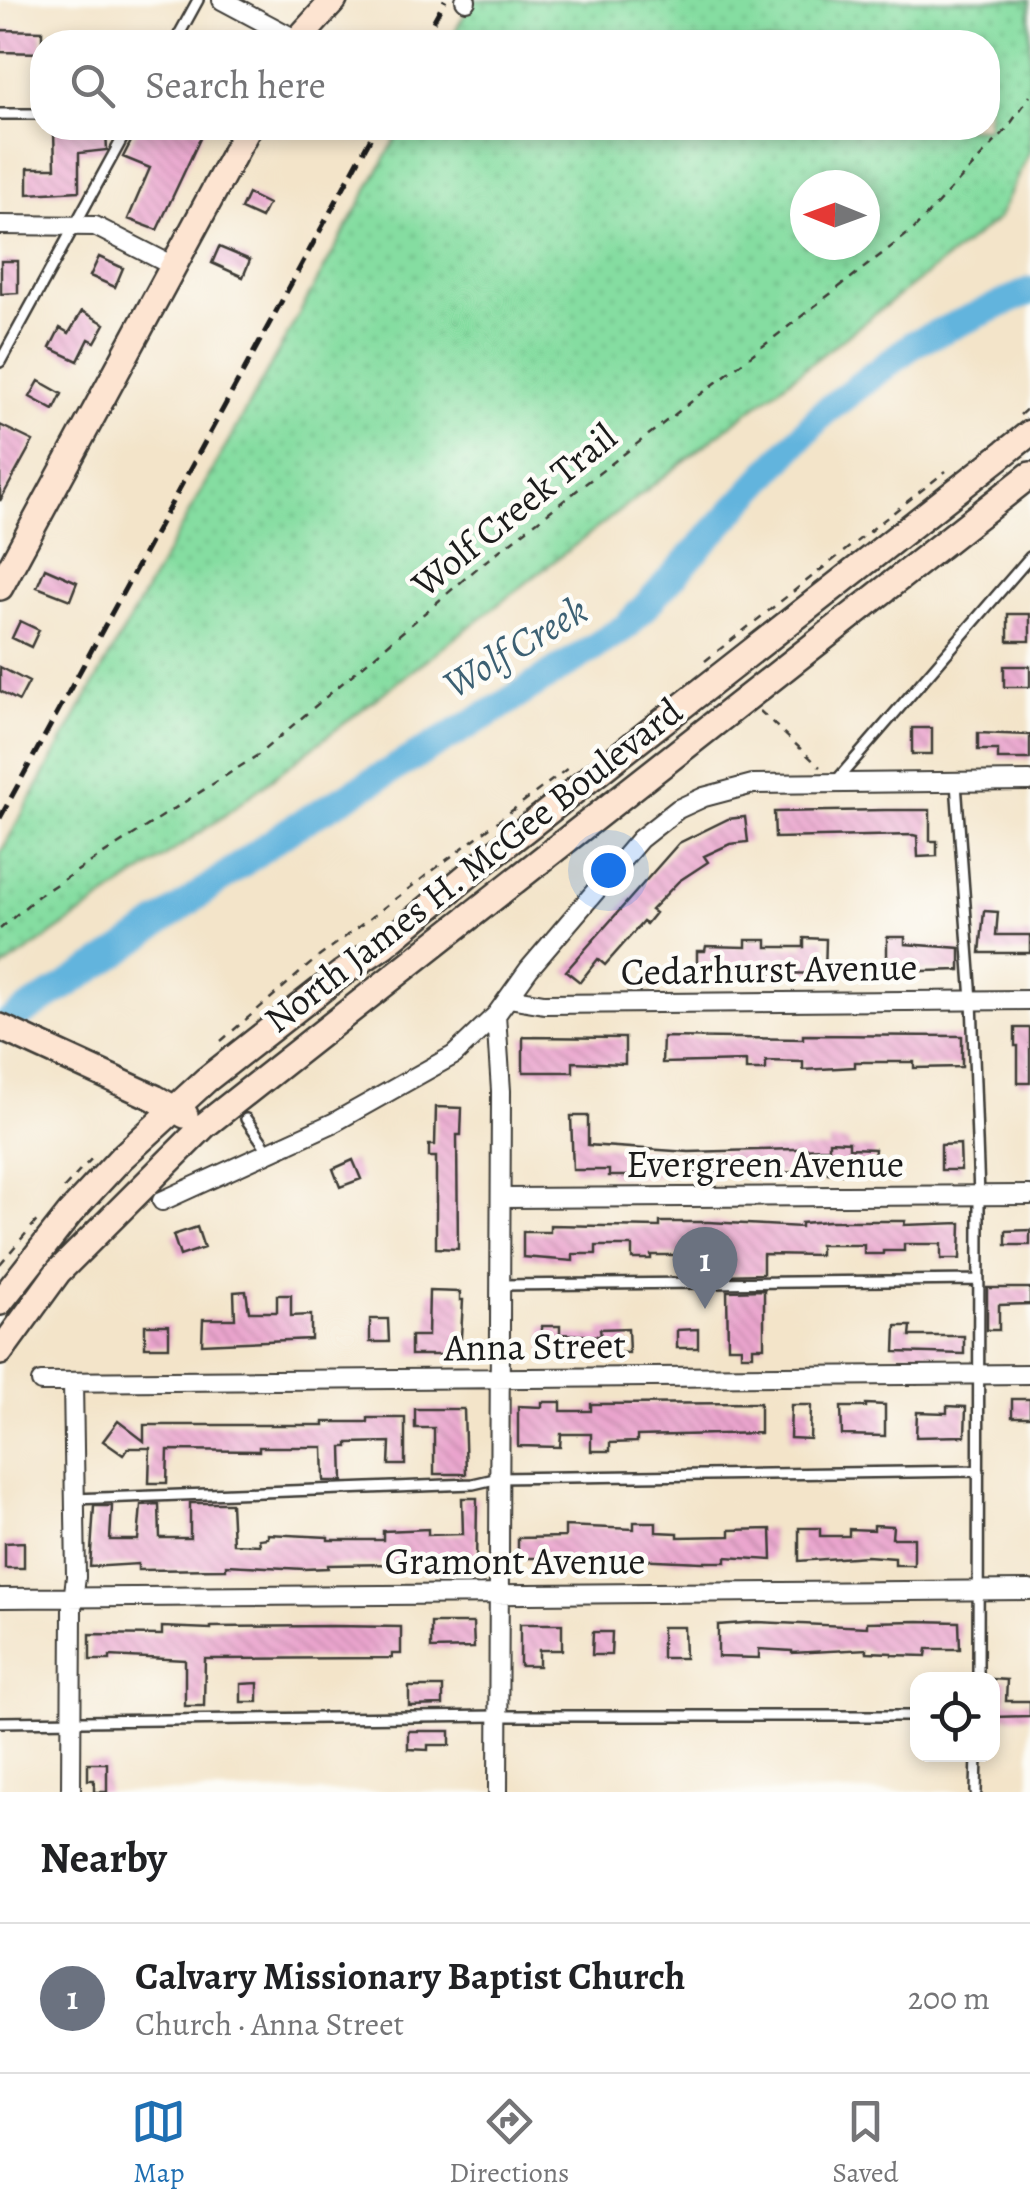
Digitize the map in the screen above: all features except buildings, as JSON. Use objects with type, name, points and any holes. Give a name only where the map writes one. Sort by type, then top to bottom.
[{"type":"main road","points":[[306,30],[334,0]]},
{"type":"main road","points":[[3,573],[241,140]]},
{"type":"main road","name":"North James H. McGee Boulevard","points":[[0,1302],[70,1212],[173,1108],[1030,433]]},
{"type":"main road","name":"North James H. McGee Boulevard","points":[[0,1352],[58,1272],[205,1126],[1030,475]]},
{"type":"main road","points":[[0,1027],[205,1126]]},
{"type":"street","points":[[222,0],[276,30]]},
{"type":"street","points":[[0,226],[95,226],[173,266]]},
{"type":"street","points":[[162,1201],[333,1123],[454,1055],[496,1015],[528,970],[640,840],[678,809],[739,786],[1030,780]]},
{"type":"street","name":"Cedarhurst Avenue","points":[[509,998],[544,1004],[1030,1000]]},
{"type":"street","points":[[496,1015],[501,1091],[498,1792]]},
{"type":"street","name":"Evergreen Avenue","points":[[500,1198],[1030,1195]]},
{"type":"street","name":"Anna Street","points":[[41,1382],[1030,1374]]},
{"type":"street","points":[[71,1792],[74,1382]]},
{"type":"street","name":"Gramont Avenue","points":[[0,1598],[1030,1590]]},
{"type":"lane","points":[[181,30],[198,0]]},
{"type":"lane","points":[[0,114],[30,114]]},
{"type":"lane","points":[[0,362],[121,140]]},
{"type":"lane","points":[[836,781],[1030,557]]},
{"type":"lane","points":[[955,780],[972,1000],[980,1196],[978,1672]]},
{"type":"lane","points":[[246,1119],[270,1153]]},
{"type":"lane","points":[[500,1285],[979,1280]]},
{"type":"lane","points":[[74,1498],[473,1484],[499,1478],[979,1471]]},
{"type":"lane","points":[[0,1722],[910,1716]]},
{"type":"lane","points":[[976,1792],[977,1762]]},
{"type":"path","name":"Wolf Creek Trail","points":[[1000,136],[1030,96]]},
{"type":"path","name":"Wolf Creek Trail","points":[[0,929],[38,896],[258,755],[482,564],[914,229],[997,140]]},
{"type":"path","points":[[746,698],[836,781]]},
{"type":"green space","points":[[473,0],[1030,0],[1030,150],[998,219],[221,818],[0,970],[0,854],[395,140],[1000,140],[1000,30],[456,30]]},
{"type":"waterway","name":"Wolf Creek","points":[[0,1027],[118,953],[289,830],[498,708],[627,626],[823,413],[915,343],[1030,291]]},
{"type":"railway","points":[[429,30],[445,0]]},
{"type":"railway","points":[[0,818],[369,140]]},
{"type":"place","name":"Calvary Missionary Baptist Church","points":[[705,1309]]}]
